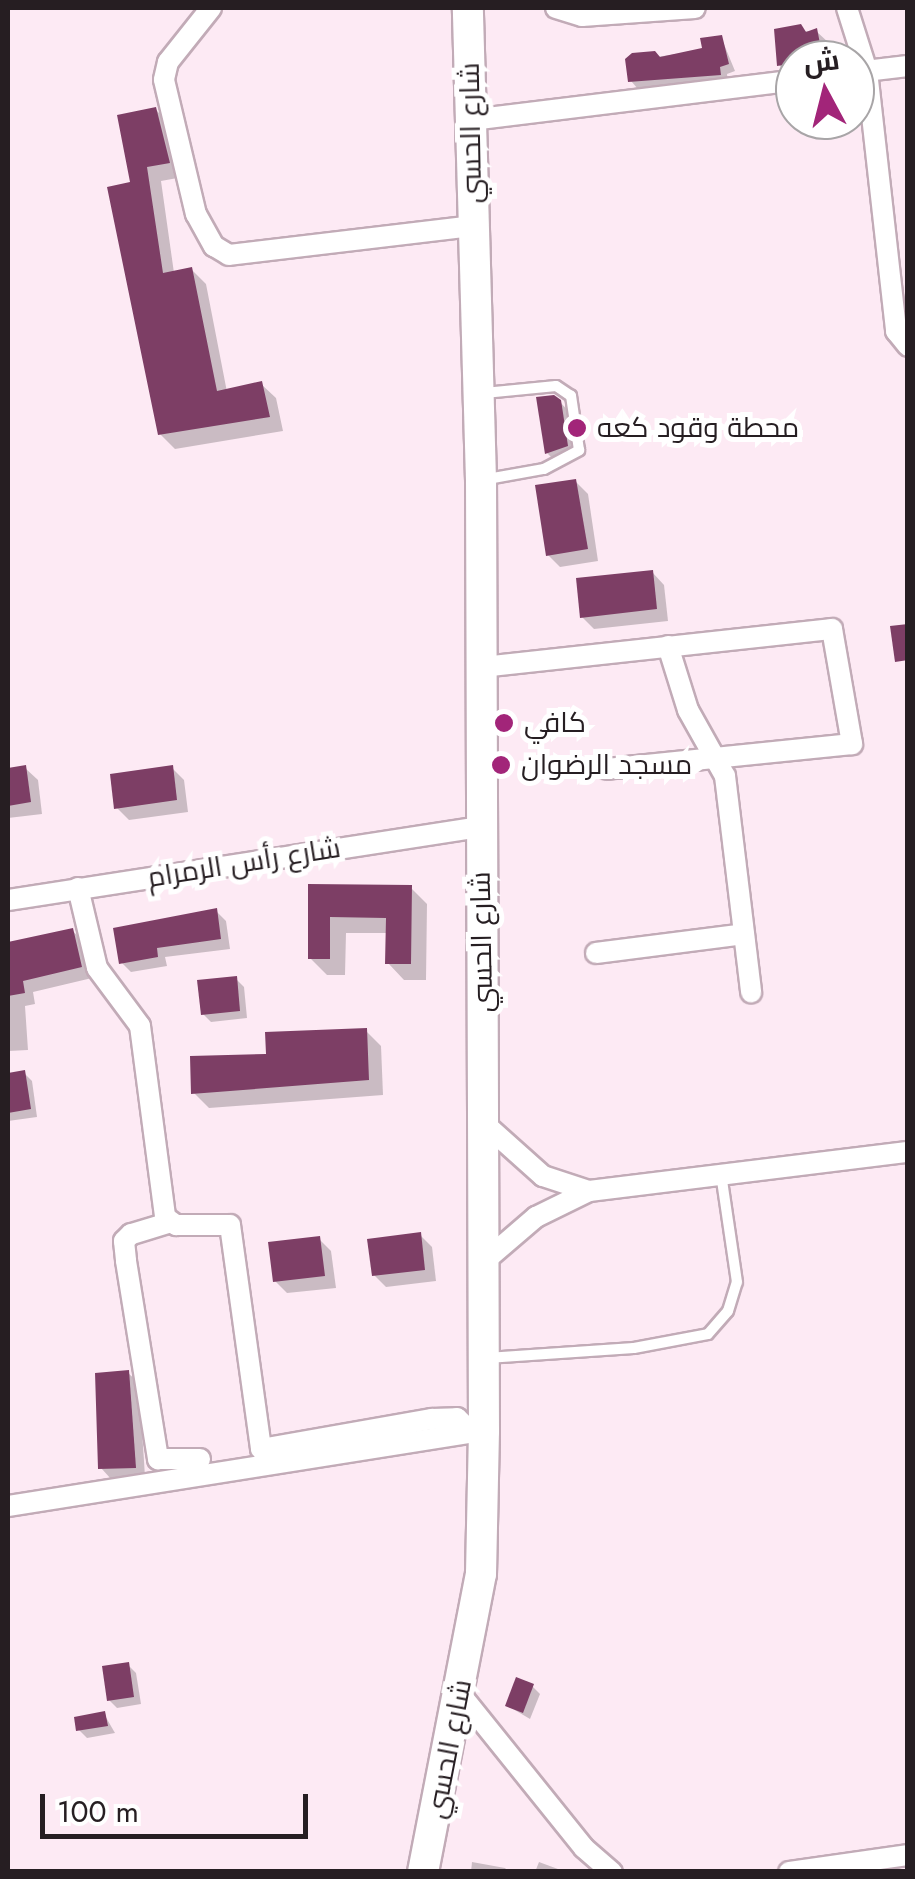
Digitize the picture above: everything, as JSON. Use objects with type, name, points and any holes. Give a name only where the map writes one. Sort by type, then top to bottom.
[{"type":"street","points":[[211,8],[168,62],[164,80],[196,214],[214,246],[229,255],[472,226]]},
{"type":"street","name":"شارع الحسي","points":[[423,1872],[461,1694],[480,1574],[478,1431],[486,1358],[480,827],[482,480],[476,394],[468,8]]},
{"type":"street","points":[[556,8],[582,16],[695,8]]},
{"type":"street","points":[[847,8],[854,40]]},
{"type":"street","points":[[875,70],[908,66]]},
{"type":"street","points":[[471,120],[775,82]]},
{"type":"street","points":[[870,140],[896,331],[908,346]]},
{"type":"street","points":[[482,667],[827,628],[834,634],[852,744],[607,769]]},
{"type":"street","points":[[668,646],[688,710],[725,776],[751,992]]},
{"type":"street","name":"شارع رأس الرمرام","points":[[8,900],[480,827]]},
{"type":"street","points":[[78,888],[98,968],[140,1026],[168,1223]]},
{"type":"street","points":[[596,954],[744,934]]},
{"type":"street","points":[[486,1126],[544,1176],[589,1190]]},
{"type":"street","points":[[487,1260],[536,1217],[589,1190],[908,1152]]},
{"type":"street","points":[[260,1449],[230,1225],[168,1223],[131,1234],[124,1241],[126,1261],[158,1459],[204,1465],[478,1431]]},
{"type":"street","points":[[8,1506],[204,1465],[260,1449],[432,1419],[457,1418],[478,1431]]},
{"type":"street","points":[[461,1694],[584,1848],[612,1872]]},
{"type":"street","points":[[790,1872],[908,1856]]},
{"type":"lane","points":[[476,394],[556,386],[571,396],[578,416],[578,450],[569,458],[482,480]]},
{"type":"lane","points":[[486,1358],[634,1348],[708,1334],[728,1311],[737,1282],[721,1174]]},
{"type":"building","points":[[801,24],[806,32],[817,28],[819,40],[775,41],[774,29]]},
{"type":"building","points":[[722,35],[729,64],[720,67],[721,75],[628,82],[625,59],[632,53],[655,51],[660,57],[702,48],[700,38]]},
{"type":"building","points":[[156,107],[170,163],[147,167],[163,273],[192,267],[217,391],[262,381],[270,417],[158,435],[107,187],[130,182],[117,115]]},
{"type":"building","points":[[554,395],[561,400],[568,446],[545,454],[536,397]]},
{"type":"building","points":[[576,479],[588,549],[546,556],[535,485]]},
{"type":"building","points":[[653,570],[657,609],[580,618],[576,578]]},
{"type":"building","points":[[908,624],[908,660],[895,662],[890,626]]},
{"type":"building","points":[[26,765],[31,802],[8,806],[8,768]]},
{"type":"building","points":[[173,765],[177,800],[114,809],[110,774]]},
{"type":"building","points":[[308,884],[412,885],[411,964],[385,964],[386,918],[330,917],[330,959],[308,959]]},
{"type":"building","points":[[217,908],[221,939],[157,948],[158,957],[119,964],[113,928]]},
{"type":"building","points":[[73,928],[82,967],[23,981],[25,993],[8,996],[8,942]]},
{"type":"building","points":[[237,976],[240,1011],[201,1015],[197,980]]},
{"type":"building","points":[[367,1028],[369,1080],[191,1094],[190,1056],[266,1054],[265,1032]]},
{"type":"building","points":[[25,1070],[31,1109],[8,1113],[8,1073]]},
{"type":"building","points":[[421,1232],[425,1270],[372,1276],[367,1239]]},
{"type":"building","points":[[320,1236],[325,1276],[273,1282],[268,1242]]},
{"type":"building","points":[[129,1370],[136,1468],[98,1469],[95,1373]]},
{"type":"building","points":[[129,1662],[134,1697],[107,1701],[102,1666]]},
{"type":"building","points":[[516,1677],[534,1684],[523,1713],[505,1706]]},
{"type":"building","points":[[105,1711],[108,1726],[76,1731],[74,1717]]},
{"type":"place","name":"محطة وقود كعه","points":[[577,428]]},
{"type":"place","name":"كافي","points":[[504,723]]},
{"type":"place","name":"مسجد الرضوان","points":[[501,765]]}]
